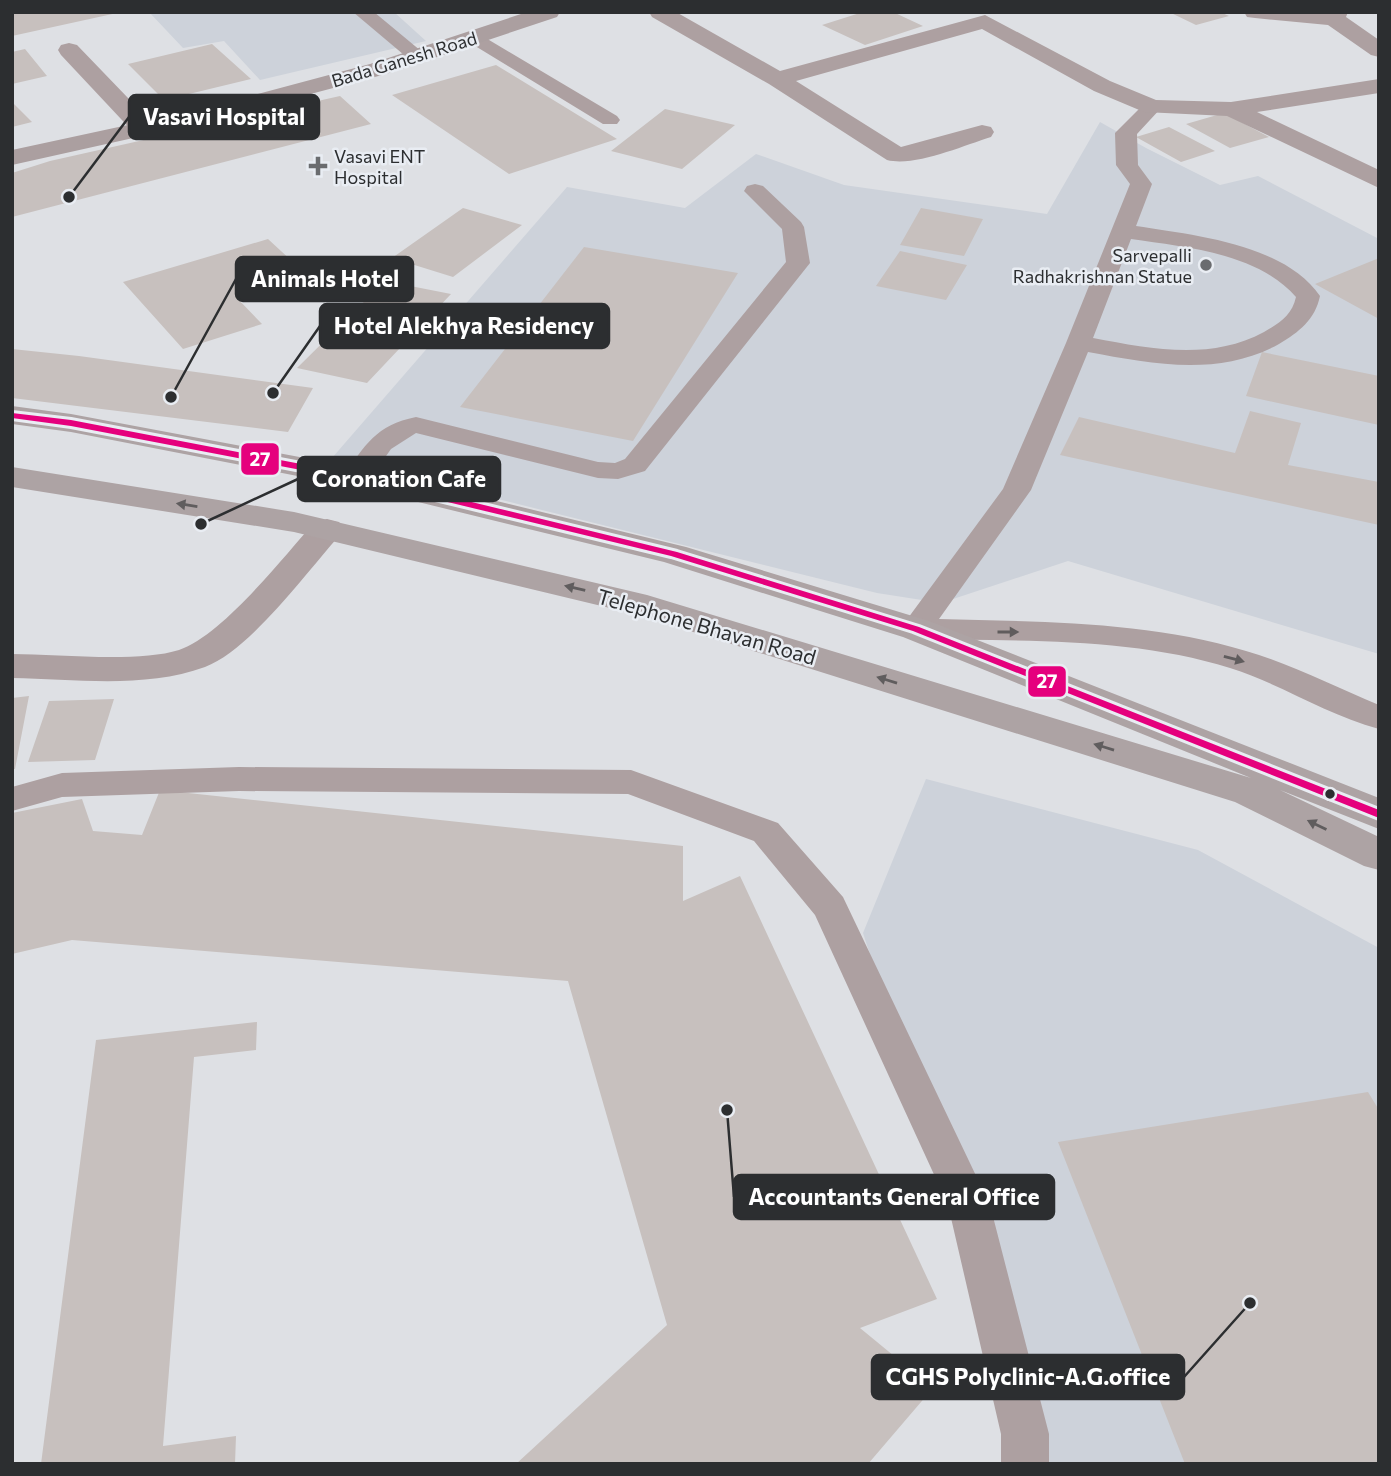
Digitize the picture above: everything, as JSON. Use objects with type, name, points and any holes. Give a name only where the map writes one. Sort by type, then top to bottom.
[{"type":"main road","points":[[12,415],[71,422],[357,477],[674,554],[916,629],[1379,814]]},
{"type":"main road","name":"Telephone Bhavan Road","points":[[12,477],[327,529],[647,606],[1249,792],[1379,855]]},
{"type":"street","name":"Bada Ganesh Road","points":[[12,158],[145,130],[379,69],[549,12]]},
{"type":"street","points":[[660,12],[777,79],[896,155],[909,154],[982,132]]},
{"type":"street","points":[[777,79],[975,17],[1019,12]]},
{"type":"street","points":[[1255,12],[1336,16],[1379,50]]},
{"type":"street","points":[[975,17],[1102,86],[1152,107],[1231,109],[1373,90]]},
{"type":"street","points":[[69,50],[145,130]]},
{"type":"street","points":[[1231,109],[1379,180]]},
{"type":"street","points":[[12,666],[150,666],[194,657],[231,632],[327,529]]},
{"type":"lane","points":[[362,12],[416,56]]},
{"type":"lane","points":[[474,37],[610,120]]},
{"type":"lane","points":[[916,629],[1017,491],[1141,184],[1127,165],[1126,133],[1152,107]]},
{"type":"lane","points":[[357,477],[391,434],[401,427],[416,425],[598,470],[618,471],[635,464],[798,263],[793,227],[755,191]]},
{"type":"lane","points":[[1079,343],[1182,359],[1215,358],[1267,342],[1298,321],[1304,311],[1308,296],[1292,278],[1259,261],[1202,245],[1123,232]]},
{"type":"lane","points":[[916,629],[1048,632],[1142,639],[1238,659],[1379,718]]},
{"type":"lane","points":[[12,799],[62,785],[239,779],[631,782],[766,832],[830,907],[969,1205],[1025,1434],[1026,1464]]},
{"type":"shaded area","points":[[149,12],[394,12],[426,41],[260,80],[224,41],[183,48]]},
{"type":"shaded area","points":[[1100,122],[1220,185],[1258,176],[1379,239],[1379,654],[1068,561],[941,603],[877,593],[332,458],[567,187],[685,208],[756,154],[844,185],[1047,214]]},
{"type":"shaded area","points":[[926,779],[1198,850],[1379,948],[1379,1464],[1036,1464],[863,933]]},
{"type":"building","points":[[12,12],[117,12],[117,13],[12,36]]},
{"type":"building","points":[[863,12],[893,12],[923,26],[865,45],[822,25]]},
{"type":"building","points":[[1169,12],[1220,12],[1229,16],[1196,25]]},
{"type":"building","points":[[212,44],[251,79],[164,100],[128,64]]},
{"type":"building","points":[[25,49],[47,76],[12,84],[12,52]]},
{"type":"building","points":[[496,65],[617,139],[509,174],[392,95]]},
{"type":"building","points":[[340,96],[371,124],[12,217],[12,173],[50,161]]},
{"type":"building","points":[[12,102],[32,122],[12,127]]},
{"type":"building","points":[[665,109],[735,125],[682,169],[611,151]]},
{"type":"building","points":[[1224,113],[1269,137],[1230,148],[1186,124]]},
{"type":"building","points":[[1169,127],[1215,151],[1181,162],[1136,137]]},
{"type":"building","points":[[463,208],[522,225],[453,277],[392,258]]},
{"type":"building","points":[[921,208],[983,219],[964,256],[900,245]]},
{"type":"building","points":[[268,239],[307,275],[236,297],[262,324],[183,349],[123,282]]},
{"type":"building","points":[[584,247],[738,273],[633,441],[460,407]]},
{"type":"building","points":[[900,251],[967,265],[946,300],[876,286]]},
{"type":"building","points":[[1379,258],[1379,319],[1315,284]]},
{"type":"building","points":[[385,281],[451,294],[367,383],[297,368]]},
{"type":"building","points":[[12,349],[313,388],[288,432],[12,398]]},
{"type":"building","points":[[1262,352],[1379,376],[1379,425],[1246,396]]},
{"type":"building","points":[[1250,411],[1301,423],[1288,465],[1379,482],[1379,525],[1060,455],[1079,417],[1235,453]]},
{"type":"building","points":[[29,696],[15,769],[12,769],[12,698]]},
{"type":"building","points":[[114,699],[95,760],[28,762],[49,701]]},
{"type":"building","points":[[160,790],[683,846],[683,901],[740,876],[937,1299],[860,1328],[933,1388],[868,1464],[516,1464],[667,1325],[568,981],[72,940],[12,954],[12,813],[82,799],[93,831],[142,835]]},
{"type":"building","points":[[257,1022],[256,1050],[194,1057],[163,1446],[236,1436],[235,1464],[41,1464],[96,1040]]},
{"type":"building","points":[[1368,1092],[1379,1110],[1379,1464],[1185,1464],[1058,1142]]},
{"type":"transit line","name":"27","points":[[12,415],[71,423],[369,480],[674,554],[916,629],[1379,814]]},
{"type":"place","name":"Vasavi ENT Hospital","points":[[318,166]]},
{"type":"place","name":"Vasavi Hospital","points":[[69,197]]},
{"type":"place","name":"Sarvepalli Radhakrishnan Statue","points":[[1206,265]]},
{"type":"place","name":"Hotel Alekhya Residency","points":[[273,393]]},
{"type":"place","name":"Animals Hotel","points":[[171,397]]},
{"type":"place","name":"Coronation Cafe","points":[[201,524]]},
{"type":"place","name":"Accountants General Office","points":[[727,1110]]},
{"type":"place","name":"CGHS Polyclinic-A.G.office","points":[[1250,1303]]}]
